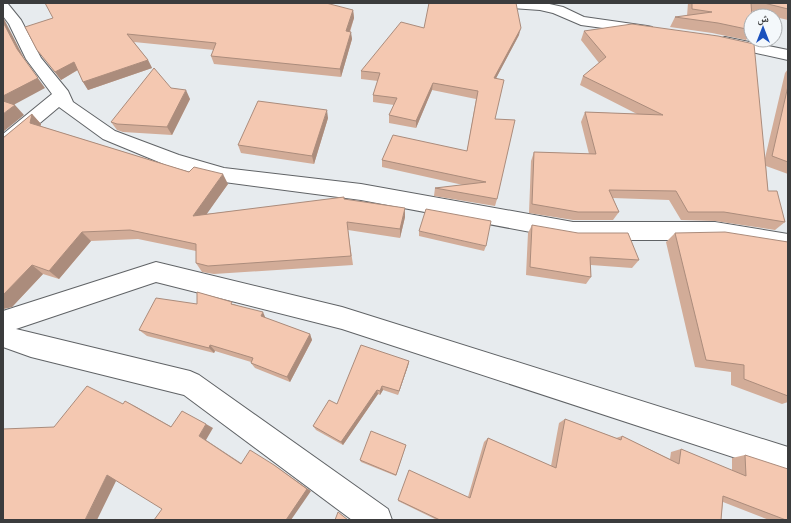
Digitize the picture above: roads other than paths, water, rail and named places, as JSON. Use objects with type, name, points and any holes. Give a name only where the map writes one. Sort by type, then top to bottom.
[{"type":"street","points":[[498,3],[540,6],[558,10],[581,21],[658,32]]},
{"type":"street","points":[[3,7],[16,23],[34,59],[62,95],[66,105],[110,135],[173,160],[224,175],[361,192],[573,231],[715,231],[788,243]]},
{"type":"street","points":[[712,39],[788,55]]},
{"type":"street","points":[[3,144],[62,95]]},
{"type":"street","points":[[3,322],[156,272],[342,318],[788,461]]},
{"type":"street","points":[[3,336],[31,345],[190,384],[377,520]]}]
